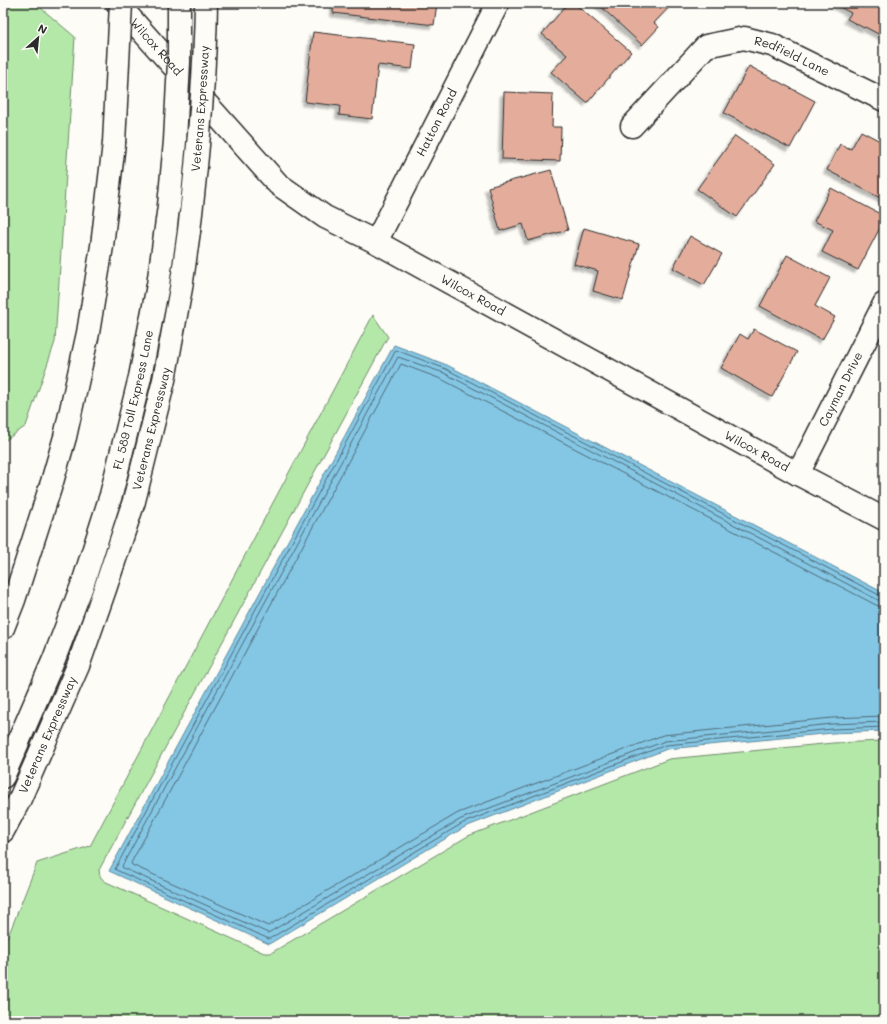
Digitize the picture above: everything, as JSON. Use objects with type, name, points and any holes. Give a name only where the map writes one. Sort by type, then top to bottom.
[{"type":"main road","name":"Wilcox Road","points":[[117,3],[278,184],[325,217],[376,242],[798,474],[884,519]]},
{"type":"main road","points":[[3,628],[14,600],[65,437],[88,333],[102,246],[114,143],[121,3]]},
{"type":"main road","name":"FL 589 Toll Express Lane","points":[[3,777],[54,659],[83,583],[111,495],[140,377],[158,285],[169,206],[175,141],[179,62],[179,3]]},
{"type":"main road","name":"Veterans Expressway","points":[[3,831],[19,801],[78,666],[134,501],[164,380],[181,288],[197,162],[204,74],[206,3]]},
{"type":"main road","name":"Hatton Road","points":[[376,242],[498,3]]},
{"type":"main road","name":"Redfield Lane","points":[[632,126],[706,46],[744,38],[772,45],[884,100]]},
{"type":"main road","name":"Cayman Drive","points":[[798,474],[884,304]]},
{"type":"green space","points":[[3,3],[35,3],[75,37],[55,342],[26,426],[3,442]]},
{"type":"green space","points":[[373,315],[388,337],[99,870],[100,876],[104,881],[264,953],[271,953],[468,836],[669,759],[833,743],[884,741],[884,1021],[3,1021],[3,945],[11,929],[37,863],[90,846]]},
{"type":"water","points":[[394,345],[447,365],[884,593],[884,731],[833,733],[667,749],[465,827],[269,944],[109,871]]},
{"type":"building","points":[[334,3],[437,3],[434,25],[333,13]]},
{"type":"building","points":[[568,3],[574,3],[631,52],[587,103],[551,72],[567,55],[542,34]]},
{"type":"building","points":[[597,3],[673,3],[654,23],[659,27],[642,45]]},
{"type":"building","points":[[834,3],[884,3],[884,37],[847,19],[851,13]]},
{"type":"building","points":[[313,32],[415,44],[412,69],[378,65],[372,119],[339,115],[340,106],[305,102]]},
{"type":"building","points":[[749,66],[815,101],[790,148],[724,113]]},
{"type":"building","points":[[504,92],[553,94],[552,127],[561,127],[560,161],[502,159]]},
{"type":"building","points":[[861,131],[884,143],[884,200],[827,170],[840,144],[851,149]]},
{"type":"building","points":[[735,136],[775,164],[737,217],[697,189]]},
{"type":"building","points":[[551,170],[568,230],[528,241],[523,224],[500,231],[488,187]]},
{"type":"building","points":[[831,188],[884,216],[884,220],[858,270],[822,252],[833,230],[814,221]]},
{"type":"building","points":[[584,228],[639,244],[623,300],[593,291],[598,271],[574,264]]},
{"type":"building","points":[[690,236],[722,254],[704,285],[673,268]]},
{"type":"building","points":[[787,255],[830,278],[815,306],[835,317],[822,340],[760,306]]},
{"type":"building","points":[[754,329],[797,352],[772,397],[721,368],[740,334],[748,339]]}]
